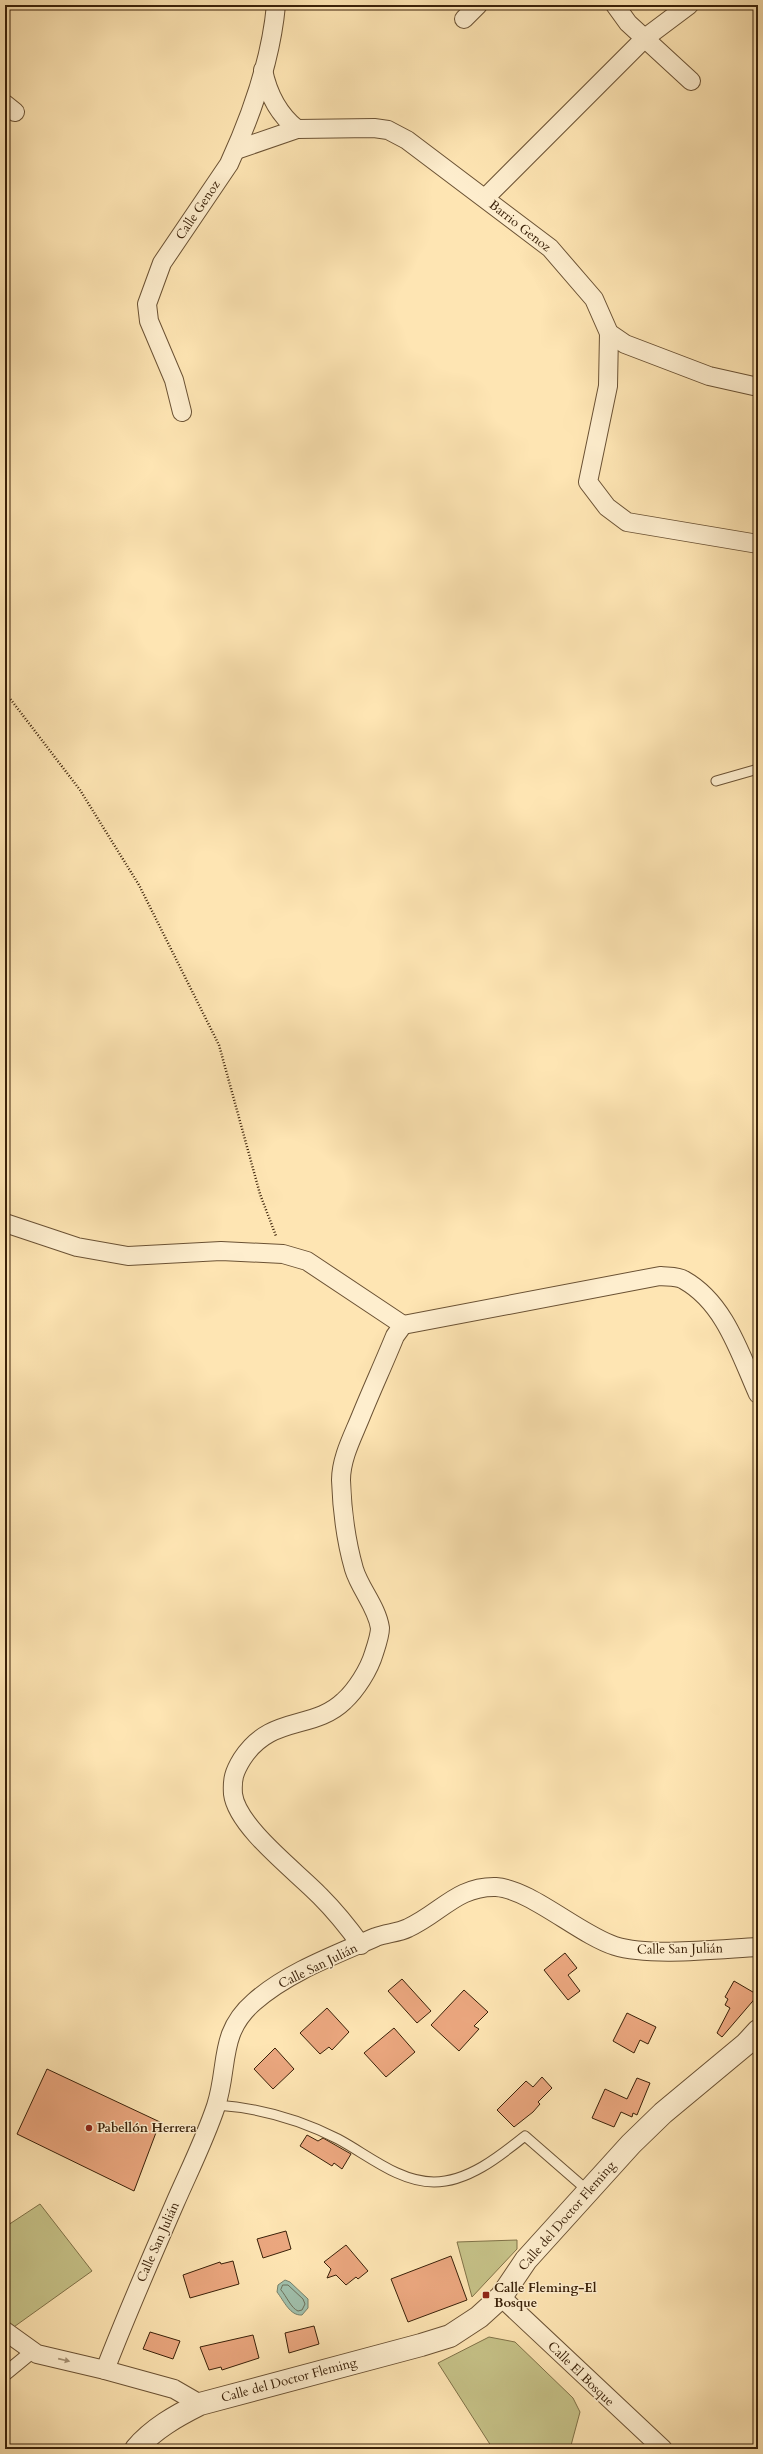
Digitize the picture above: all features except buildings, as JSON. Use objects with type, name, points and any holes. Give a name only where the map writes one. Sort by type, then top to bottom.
[{"type":"street","name":"Calle Genoz","points":[[182,412],[174,380],[149,322],[147,304],[162,263],[229,164],[236,150],[274,32],[276,5]]},
{"type":"street","points":[[464,19],[478,5]]},
{"type":"street","points":[[615,5],[628,23],[691,81]]},
{"type":"street","points":[[485,198],[645,38],[689,5]]},
{"type":"street","points":[[263,70],[267,88],[274,102],[297,129]]},
{"type":"street","name":"Barrio Genoz","points":[[236,150],[297,129],[374,128],[388,130],[407,140],[550,248],[594,299],[608,333]]},
{"type":"street","points":[[608,333],[625,344],[709,376],[758,387]]},
{"type":"street","points":[[608,333],[608,386],[588,482],[607,507],[627,522],[758,544]]},
{"type":"street","points":[[5,1223],[77,1247],[128,1256],[221,1251],[283,1254],[307,1261],[403,1325]]},
{"type":"street","points":[[361,1945],[320,1896],[244,1821],[233,1796],[233,1774],[247,1752],[262,1736],[288,1724],[307,1720],[328,1712],[344,1702],[360,1682],[374,1655],[380,1629],[354,1571],[345,1525],[341,1478],[343,1462],[350,1442],[395,1336],[403,1325],[652,1277],[682,1279],[710,1299],[731,1334],[758,1394]]},
{"type":"street","name":"Calle San Julián","points":[[105,2370],[217,2105],[231,2029],[238,2018],[254,2001],[283,1981],[378,1936],[406,1929],[432,1915],[454,1897],[476,1888],[500,1888],[520,1894],[616,1946],[630,1950],[664,1951],[758,1948]]},
{"type":"street","name":"Calle del Doctor Fleming","points":[[136,2449],[146,2438],[171,2419],[200,2404],[420,2346],[450,2336],[478,2317],[501,2297],[526,2260],[587,2190],[663,2113],[721,2066],[758,2031]]},
{"type":"street","name":"Calle El Bosque","points":[[501,2297],[663,2449]]},
{"type":"street","points":[[5,2331],[37,2354],[105,2370],[174,2389],[200,2404]]},
{"type":"street","points":[[5,2374],[33,2351]]},
{"type":"lane","points":[[716,781],[758,769]]},
{"type":"lane","points":[[217,2105],[243,2107],[286,2118],[333,2137],[411,2178],[435,2182],[451,2179],[474,2171],[513,2147],[524,2136],[587,2190]]},
{"type":"path","points":[[5,692],[80,790],[139,885],[219,1045],[260,1194],[283,1254]]},
{"type":"shaded area","points":[[40,2204],[92,2271],[11,2329],[5,2322],[5,2227]]},
{"type":"shaded area","points":[[517,2240],[517,2249],[472,2297],[457,2242]]},
{"type":"shaded area","points":[[489,2337],[515,2342],[573,2398],[580,2412],[570,2449],[493,2449],[438,2363]]},
{"type":"water","points":[[285,2280],[290,2282],[308,2299],[308,2308],[302,2315],[298,2315],[291,2311],[277,2292],[278,2285]]},
{"type":"place","name":"Pabellón Herrera","points":[[89,2128]]},
{"type":"place","name":"Calle Fleming-El Bosque","points":[[486,2295]]}]
